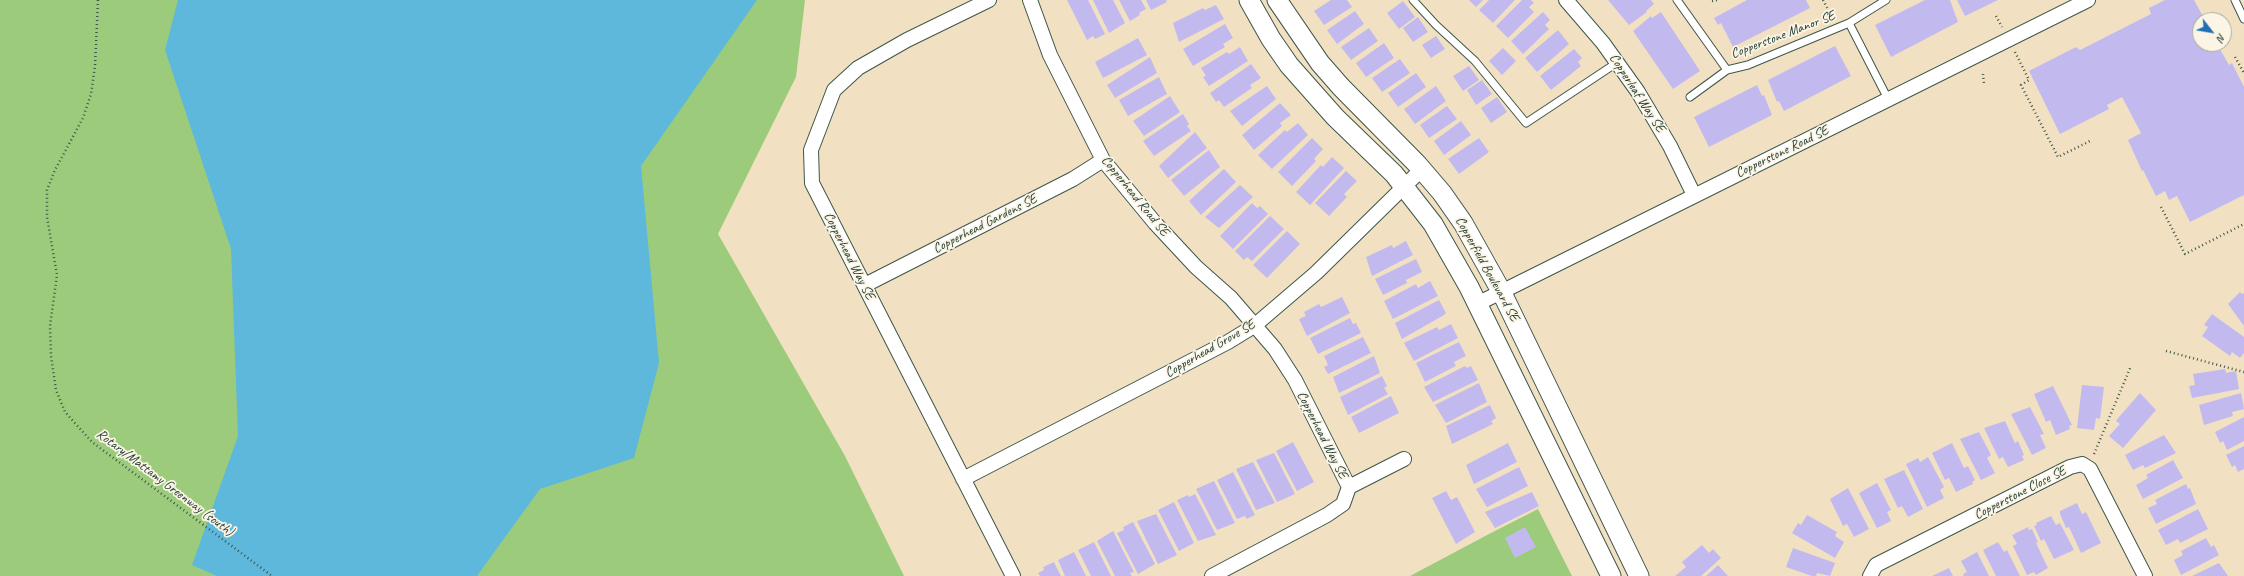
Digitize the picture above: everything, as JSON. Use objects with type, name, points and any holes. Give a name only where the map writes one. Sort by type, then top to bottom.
[{"type":"street","name":"Copperhead Way SE","points":[[989,0],[907,40],[858,68],[834,90],[811,150],[812,183],[1013,576]]},
{"type":"street","name":"Copperhead Road SE","points":[[1030,0],[1050,55],[1103,160],[1155,223],[1196,267],[1230,298],[1254,326]]},
{"type":"street","name":"Copperfield Boulevard SE","points":[[1249,0],[1271,39],[1294,70],[1335,117],[1404,186],[1433,224],[1477,304],[1611,576]]},
{"type":"street","name":"Copperfield Boulevard SE","points":[[1277,0],[1296,30],[1336,83],[1422,169],[1442,193],[1463,223],[1501,291],[1639,576]]},
{"type":"street","name":"Copperleaf Way SE","points":[[1566,0],[1618,62],[1656,121],[1694,195]]},
{"type":"street","name":"Copperstone Road SE","points":[[1477,304],[2088,0]]},
{"type":"street","name":"Copperhead Gardens SE","points":[[865,286],[1073,179],[1103,160]]},
{"type":"street","name":"Copperhead Grove SE","points":[[964,479],[1215,350],[1254,326],[1316,273],[1422,169]]},
{"type":"street","name":"Copperhead Way SE","points":[[1212,576],[1327,515],[1343,504],[1348,487],[1295,380],[1276,349],[1254,326]]},
{"type":"street","points":[[1348,487],[1404,459]]},
{"type":"street","name":"Copperstone Close SE","points":[[1870,576],[1876,565],[2070,467],[2082,464],[2090,469]]},
{"type":"street","points":[[2090,469],[2145,576]]},
{"type":"lane","points":[[1413,0],[1436,25],[1475,61],[1526,123],[1618,62]]},
{"type":"lane","name":"Copperstone Manor SE","points":[[1677,0],[1727,70]]},
{"type":"lane","name":"Copperstone Manor SE","points":[[1690,97],[1727,70],[1748,65],[1849,23],[1886,0]]},
{"type":"lane","points":[[2235,0],[2244,19]]},
{"type":"lane","name":"Copperstone Manor SE","points":[[1849,23],[1888,99]]},
{"type":"path","name":"Rotary/Mattamy Greenway (south)","points":[[98,0],[95,66],[91,94],[83,118],[55,170],[47,190],[48,217],[58,275],[50,326],[56,390],[65,412],[92,442],[272,576]]},
{"type":"path","points":[[1712,1],[1717,0]]},
{"type":"path","points":[[1823,0],[1832,17]]},
{"type":"path","points":[[1996,16],[2002,27]]},
{"type":"path","points":[[2017,56],[2030,80],[2021,85],[2058,157],[2090,140]]},
{"type":"path","points":[[2235,56],[2244,73]]},
{"type":"path","points":[[1983,74],[1984,84]]},
{"type":"path","points":[[2161,207],[2185,254],[2244,224]]},
{"type":"path","points":[[2166,351],[2244,372]]},
{"type":"path","points":[[2090,469],[2095,448],[2131,366]]},
{"type":"green space","points":[[0,0],[805,0],[796,77],[718,234],[845,456],[904,576],[0,576]]},
{"type":"green space","points":[[1538,509],[1572,576],[1410,576],[1489,534]]},
{"type":"water","points":[[178,0],[757,0],[641,166],[659,363],[634,458],[540,489],[477,576],[217,576],[192,565],[238,436],[231,249],[165,50]]},
{"type":"building","points":[[1067,0],[1088,0],[1105,34],[1095,39],[1093,36],[1087,40]]},
{"type":"building","points":[[1093,0],[1113,0],[1125,23],[1109,33]]},
{"type":"building","points":[[1119,0],[1141,0],[1146,9],[1130,21]]},
{"type":"building","points":[[1146,0],[1166,0],[1167,2],[1151,10]]},
{"type":"building","points":[[1331,0],[1347,0],[1352,7],[1324,25],[1314,11]]},
{"type":"building","points":[[1469,0],[1483,0],[1476,7]]},
{"type":"building","points":[[1489,0],[1515,0],[1493,23],[1479,10]]},
{"type":"building","points":[[1522,0],[1531,0],[1534,3],[1529,7],[1534,12],[1508,38],[1496,26]]},
{"type":"building","points":[[1608,0],[1651,0],[1654,4],[1646,11],[1647,12],[1629,25]]},
{"type":"building","points":[[1747,0],[1806,0],[1810,8],[1733,47],[1721,23],[1718,25],[1714,18]]},
{"type":"building","points":[[1925,0],[1950,0],[1958,22],[1891,57],[1875,25]]},
{"type":"building","points":[[1957,0],[1998,0],[1965,16]]},
{"type":"building","points":[[2165,0],[2194,0],[2201,12],[2192,12],[2192,52],[2222,52],[2229,65],[2232,63],[2244,87],[2244,195],[2190,222],[2177,196],[2169,200],[2165,191],[2156,196],[2143,170],[2142,171],[2128,140],[2141,133],[2122,97],[2107,105],[2109,109],[2060,134],[2029,71],[2076,47],[2080,50],[2151,14],[2149,8]]},
{"type":"building","points":[[1403,1],[1415,17],[1399,29],[1387,13]]},
{"type":"building","points":[[1216,5],[1224,19],[1179,42],[1173,23],[1203,8],[1205,10]]},
{"type":"building","points":[[1355,11],[1364,24],[1337,44],[1327,30]]},
{"type":"building","points":[[1543,12],[1550,20],[1545,25],[1549,29],[1523,54],[1511,41]]},
{"type":"building","points":[[1661,12],[1700,71],[1673,89],[1633,31],[1651,16],[1652,18]]},
{"type":"building","points":[[1418,17],[1428,32],[1413,42],[1403,28]]},
{"type":"building","points":[[1225,24],[1233,38],[1223,44],[1225,47],[1193,66],[1183,49]]},
{"type":"building","points":[[1369,28],[1378,41],[1351,60],[1341,47]]},
{"type":"building","points":[[1558,30],[1569,44],[1537,72],[1525,58]]},
{"type":"building","points":[[1436,36],[1445,49],[1431,58],[1422,45]]},
{"type":"building","points":[[1138,38],[1147,55],[1103,78],[1095,62]]},
{"type":"building","points":[[1384,43],[1394,58],[1366,77],[1356,63]]},
{"type":"building","points":[[1835,46],[1851,76],[1784,111],[1779,101],[1777,102],[1768,80]]},
{"type":"building","points":[[1240,47],[1248,61],[1209,86],[1203,77],[1206,76],[1201,68],[1227,52],[1229,54]]},
{"type":"building","points":[[1503,48],[1516,61],[1502,75],[1489,61]]},
{"type":"building","points":[[1574,49],[1582,58],[1578,62],[1581,66],[1551,90],[1540,76]]},
{"type":"building","points":[[1150,57],[1157,73],[1115,98],[1107,85]]},
{"type":"building","points":[[1400,59],[1410,73],[1382,92],[1372,78]]},
{"type":"building","points":[[1251,64],[1261,78],[1250,85],[1252,88],[1224,107],[1219,100],[1216,102],[1210,93]]},
{"type":"building","points":[[1469,66],[1479,80],[1463,91],[1453,76]]},
{"type":"building","points":[[1416,73],[1426,87],[1398,107],[1388,93]]},
{"type":"building","points":[[1159,77],[1167,94],[1128,116],[1119,100]]},
{"type":"building","points":[[1482,80],[1492,94],[1476,105],[1467,90]]},
{"type":"building","points":[[1757,85],[1762,96],[1764,95],[1772,115],[1709,147],[1694,117]]},
{"type":"building","points":[[1267,86],[1276,99],[1242,126],[1230,111]]},
{"type":"building","points":[[1436,86],[1446,101],[1415,124],[1404,109]]},
{"type":"building","points":[[1170,96],[1180,112],[1144,136],[1133,121]]},
{"type":"building","points":[[1497,97],[1507,112],[1491,123],[1481,108]]},
{"type":"building","points":[[1280,103],[1291,115],[1280,123],[1282,126],[1254,150],[1242,135]]},
{"type":"building","points":[[1447,106],[1457,119],[1429,138],[1420,125]]},
{"type":"building","points":[[1183,114],[1189,124],[1187,126],[1191,131],[1154,156],[1143,141]]},
{"type":"building","points":[[1461,121],[1471,135],[1444,155],[1434,141]]},
{"type":"building","points":[[1298,123],[1308,135],[1272,169],[1258,155],[1285,130],[1287,132]]},
{"type":"building","points":[[1195,132],[1207,148],[1168,178],[1159,166]]},
{"type":"building","points":[[1312,138],[1323,149],[1314,159],[1316,161],[1292,186],[1278,172]]},
{"type":"building","points":[[1479,138],[1489,152],[1459,174],[1448,159]]},
{"type":"building","points":[[1209,150],[1220,167],[1184,196],[1171,180]]},
{"type":"building","points":[[1332,157],[1344,168],[1310,205],[1296,192],[1321,165],[1323,167]]},
{"type":"building","points":[[1224,169],[1236,182],[1201,215],[1189,201]]},
{"type":"building","points":[[1346,171],[1357,181],[1344,194],[1347,197],[1329,216],[1315,203]]},
{"type":"building","points":[[1240,185],[1253,197],[1219,228],[1205,217]]},
{"type":"building","points":[[1252,203],[1257,208],[1260,206],[1268,214],[1233,249],[1220,236]]},
{"type":"building","points":[[1270,216],[1284,229],[1252,261],[1247,257],[1244,260],[1235,251]]},
{"type":"building","points":[[1287,231],[1300,244],[1267,278],[1253,265]]},
{"type":"building","points":[[1406,241],[1413,255],[1372,276],[1366,257],[1392,245],[1393,248]]},
{"type":"building","points":[[1416,259],[1422,272],[1406,280],[1407,283],[1383,295],[1375,279]]},
{"type":"building","points":[[1430,281],[1438,296],[1393,319],[1384,301],[1416,284],[1418,288]]},
{"type":"building","points":[[2240,292],[2242,294],[2244,293],[2244,326],[2228,304]]},
{"type":"building","points":[[1342,297],[1350,313],[1307,336],[1299,319],[1306,316],[1304,312],[1319,304],[1321,307]]},
{"type":"building","points":[[1439,300],[1446,313],[1402,339],[1395,323]]},
{"type":"building","points":[[2212,314],[2244,337],[2244,353],[2240,358],[2232,352],[2230,356],[2202,336],[2208,327],[2204,325]]},
{"type":"building","points":[[1350,318],[1353,324],[1356,323],[1361,333],[1318,354],[1310,338]]},
{"type":"building","points":[[1451,324],[1458,338],[1414,361],[1404,343],[1437,327],[1439,330]]},
{"type":"building","points":[[1363,337],[1371,353],[1328,374],[1324,367],[1328,365],[1324,356]]},
{"type":"building","points":[[1459,342],[1466,356],[1454,362],[1456,366],[1425,382],[1416,363]]},
{"type":"building","points":[[1374,356],[1380,373],[1339,393],[1333,377]]},
{"type":"building","points":[[1465,366],[1467,368],[1471,366],[1478,380],[1433,402],[1424,387]]},
{"type":"building","points":[[2225,369],[2226,373],[2236,371],[2239,389],[2192,398],[2189,386],[2195,385],[2193,374]]},
{"type":"building","points":[[1382,376],[1387,386],[1384,388],[1388,394],[1348,415],[1340,397]]},
{"type":"building","points":[[1479,383],[1487,402],[1446,423],[1435,405]]},
{"type":"building","points":[[2082,385],[2104,387],[2100,419],[2096,418],[2094,430],[2077,428]]},
{"type":"building","points":[[2053,386],[2072,425],[2069,426],[2070,429],[2056,435],[2050,420],[2046,422],[2034,394]]},
{"type":"building","points":[[2140,393],[2156,410],[2123,448],[2109,436],[2120,424],[2116,421]]},
{"type":"building","points":[[2241,393],[2244,409],[2232,412],[2233,416],[2204,425],[2199,405]]},
{"type":"building","points":[[1391,396],[1399,413],[1359,433],[1351,417]]},
{"type":"building","points":[[1490,405],[1496,418],[1491,421],[1493,424],[1452,444],[1446,426]]},
{"type":"building","points":[[2030,407],[2044,434],[2040,435],[2046,448],[2032,455],[2011,414]]},
{"type":"building","points":[[2244,417],[2244,441],[2227,450],[2223,441],[2220,443],[2215,432]]},
{"type":"building","points":[[2005,421],[2015,443],[2018,441],[2024,455],[2022,456],[2024,460],[2008,467],[2003,457],[1999,459],[1984,428]]},
{"type":"building","points":[[1979,432],[1991,455],[1987,458],[1995,473],[1981,480],[1960,439]]},
{"type":"building","points":[[2164,435],[2176,453],[2145,468],[2143,465],[2133,470],[2125,455]]},
{"type":"building","points":[[1293,442],[1314,482],[1297,491],[1276,451]]},
{"type":"building","points":[[1508,443],[1517,462],[1474,484],[1466,465]]},
{"type":"building","points":[[1952,443],[1964,468],[1968,466],[1975,480],[1972,482],[1973,484],[1956,492],[1949,478],[1945,480],[1932,453]]},
{"type":"building","points":[[2244,446],[2244,469],[2238,472],[2235,465],[2232,467],[2226,455]]},
{"type":"building","points":[[1274,453],[1295,494],[1277,502],[1256,460]]},
{"type":"building","points":[[1928,457],[1944,487],[1940,490],[1944,498],[1927,507],[1906,464],[1918,458],[1920,462]]},
{"type":"building","points":[[2173,460],[2183,478],[2143,499],[2136,485],[2148,478],[2146,475]]},
{"type":"building","points":[[1253,462],[1275,503],[1256,510],[1236,469]]},
{"type":"building","points":[[1519,467],[1528,486],[1487,507],[1476,489]]},
{"type":"building","points":[[1904,470],[1923,509],[1908,517],[1902,506],[1898,508],[1884,479]]},
{"type":"building","points":[[1233,472],[1255,515],[1247,519],[1245,516],[1237,519],[1217,480]]},
{"type":"building","points":[[1214,481],[1235,523],[1217,530],[1196,489]]},
{"type":"building","points":[[1877,483],[1891,510],[1887,512],[1891,521],[1877,528],[1859,493]]},
{"type":"building","points":[[2186,484],[2188,489],[2190,488],[2196,504],[2156,524],[2148,508],[2157,504],[2155,500]]},
{"type":"building","points":[[1848,488],[1869,529],[1854,537],[1847,524],[1843,526],[1830,499]]},
{"type":"building","points":[[1446,491],[1451,500],[1457,497],[1475,532],[1456,544],[1432,498]]},
{"type":"building","points":[[1532,492],[1539,506],[1495,528],[1485,512]]},
{"type":"building","points":[[1195,494],[1216,535],[1198,541],[1177,500],[1188,495],[1189,497]]},
{"type":"building","points":[[1174,502],[1194,543],[1179,551],[1158,510]]},
{"type":"building","points":[[2077,503],[2082,514],[2086,512],[2101,543],[2081,553],[2069,527],[2066,528],[2060,514],[2060,511]]},
{"type":"building","points":[[2198,509],[2208,529],[2180,543],[2178,539],[2166,545],[2158,530]]},
{"type":"building","points":[[1156,514],[1177,555],[1158,564],[1137,521]]},
{"type":"building","points":[[1807,515],[1837,532],[1835,536],[1844,542],[1835,558],[1792,533],[1798,523],[1801,525]]},
{"type":"building","points":[[2051,516],[2056,525],[2060,523],[2074,550],[2054,559],[2044,539],[2041,541],[2034,526],[2037,525],[2036,523]]},
{"type":"building","points":[[1133,522],[1155,564],[1138,574],[1117,533],[1124,530],[1123,527]]},
{"type":"building","points":[[1525,527],[1536,547],[1515,558],[1505,538]]},
{"type":"building","points":[[2028,527],[2029,530],[2032,529],[2038,542],[2036,543],[2048,568],[2036,575],[2034,572],[2027,575],[2013,546],[2017,544],[2012,535]]},
{"type":"building","points":[[1113,531],[1134,572],[1130,573],[1132,576],[1115,576],[1097,541]]},
{"type":"building","points":[[2206,538],[2211,547],[2214,545],[2219,555],[2181,575],[2174,560],[2183,555],[2181,551]]},
{"type":"building","points":[[1094,542],[1111,576],[1091,576],[1078,550]]},
{"type":"building","points":[[1998,542],[2004,552],[2007,550],[2020,576],[1996,576],[1983,550]]},
{"type":"building","points":[[1702,545],[1709,553],[1713,549],[1721,558],[1701,576],[1675,576],[1686,567],[1682,562]]},
{"type":"building","points":[[1793,548],[1835,563],[1830,576],[1817,573],[1816,576],[1812,576],[1786,567]]},
{"type":"building","points":[[1074,552],[1086,576],[1065,576],[1058,560]]},
{"type":"building","points":[[1977,552],[1989,576],[1964,576],[1963,574],[1967,572],[1961,561]]},
{"type":"building","points":[[1054,562],[1061,576],[1040,576],[1038,573],[1044,570],[1043,567]]},
{"type":"building","points":[[2219,563],[2228,576],[2192,576]]},
{"type":"building","points":[[1718,565],[1728,576],[1706,576]]},
{"type":"building","points":[[1949,568],[1953,576],[1932,576]]}]
